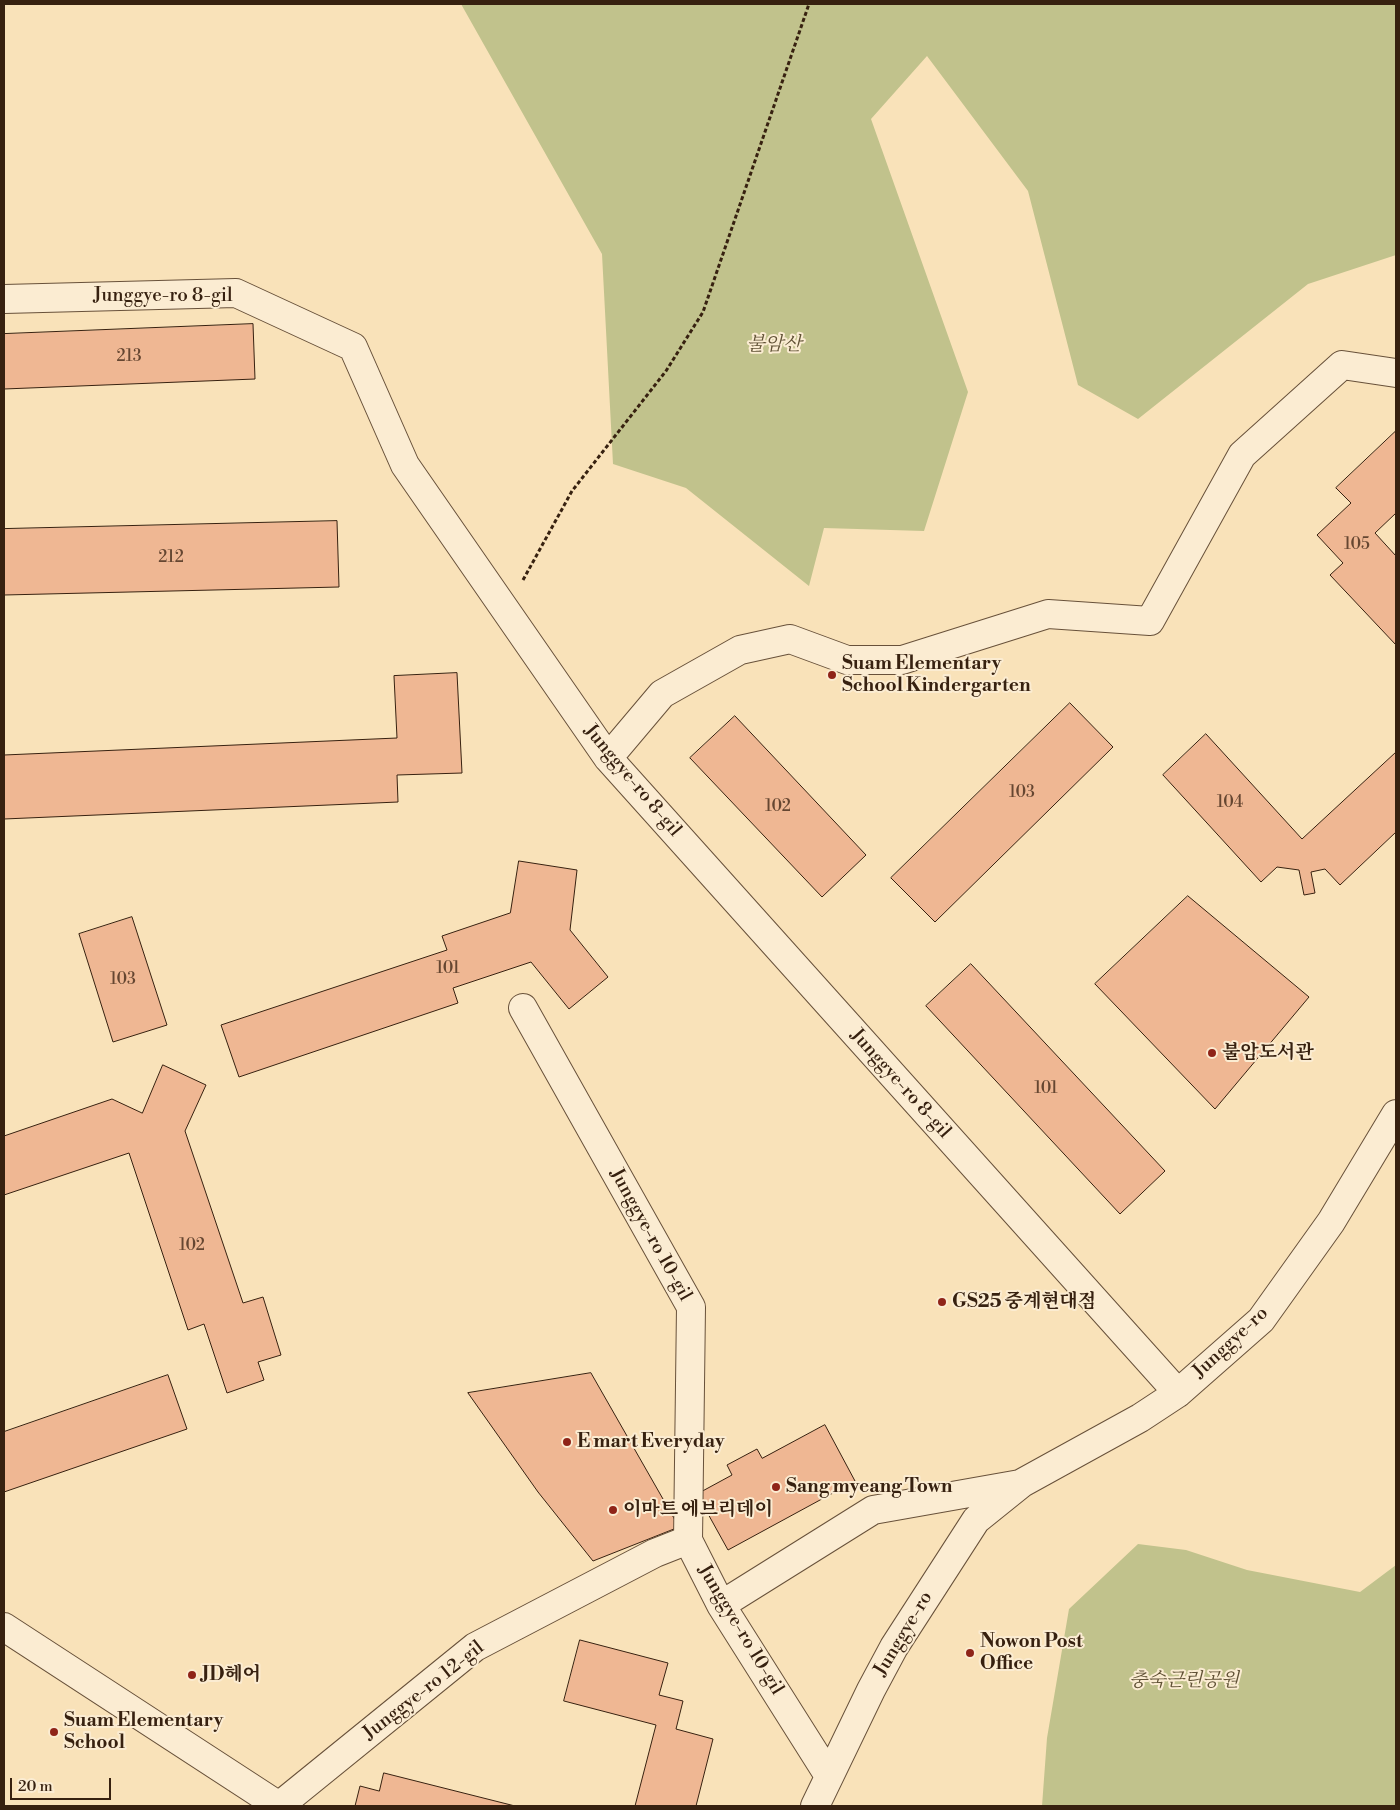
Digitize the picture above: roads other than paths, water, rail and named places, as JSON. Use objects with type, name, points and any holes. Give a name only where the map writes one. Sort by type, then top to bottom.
[{"type":"street","name":"Junggye-ro 8-gil","points":[[4,299],[236,293],[353,347],[405,465],[608,758],[1178,1393]]},
{"type":"street","points":[[608,758],[662,694],[740,650],[790,639],[847,660],[902,660],[1048,614],[1150,621],[1242,455],[1342,365],[1396,373]]},
{"type":"street","name":"Junggye-ro 10-gil","points":[[524,1008],[691,1307],[688,1540],[721,1605],[828,1776]]},
{"type":"street","name":"Junggye-ro","points":[[815,1806],[828,1776],[894,1647],[976,1520],[1022,1483],[1140,1418],[1178,1393],[1261,1320],[1331,1222],[1396,1114]]},
{"type":"street","name":"Junggye-ro","points":[[721,1605],[873,1510],[1022,1483]]},
{"type":"street","name":"Junggye-ro 12-gil","points":[[279,1806],[475,1647],[655,1553],[688,1540]]},
{"type":"street","points":[[4,1626],[279,1806]]},
{"type":"place","name":"Suam Elementary School Kindergarten","points":[[832,675]]},
{"type":"place","name":"불암도서관","points":[[1212,1053]]},
{"type":"place","name":"GS25 중계현대점","points":[[942,1302]]},
{"type":"place","name":"E mart Everyday","points":[[567,1442]]},
{"type":"place","name":"Sang myeang Town","points":[[776,1487]]},
{"type":"place","name":"이마트 에브리데이","points":[[613,1510]]},
{"type":"place","name":"Nowon Post Office","points":[[970,1653]]},
{"type":"place","name":"JD헤어","points":[[192,1675]]},
{"type":"place","name":"Suam Elementary School","points":[[54,1732]]},
{"type":"park label","name":"불암산","points":[[774,345]]},
{"type":"park label","name":"충숙근린공원","points":[[1184,1681]]}]
